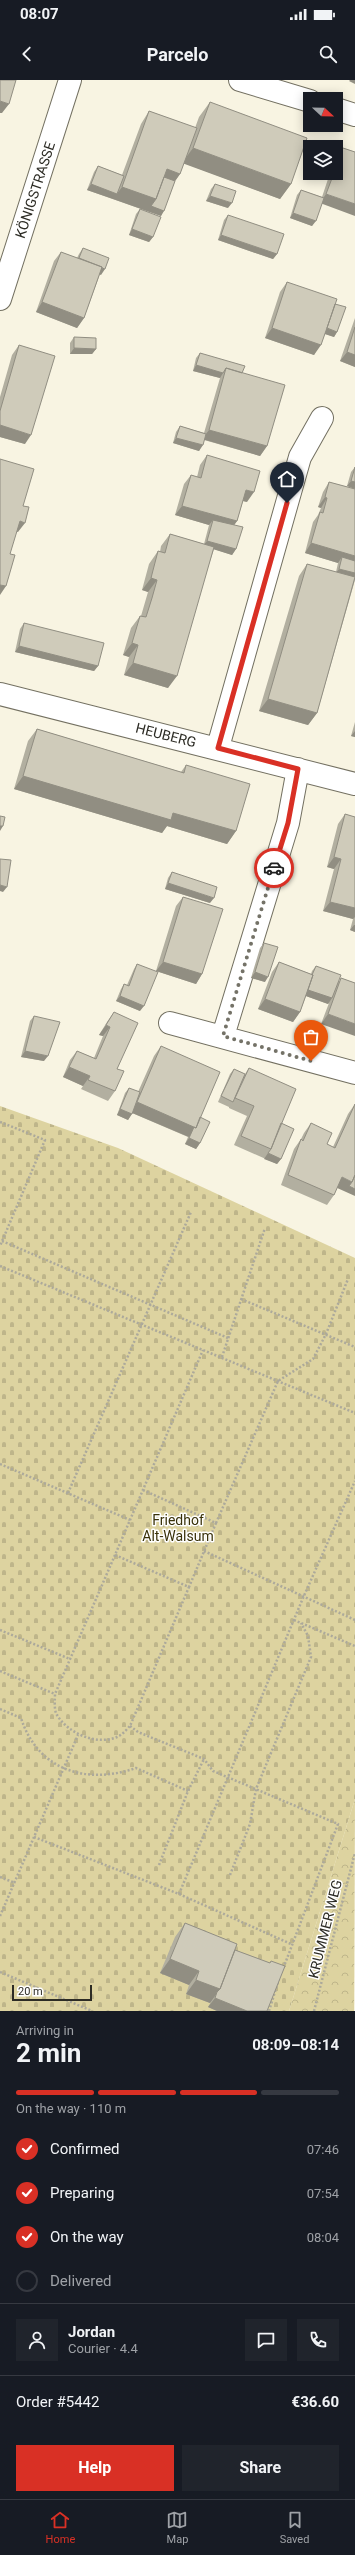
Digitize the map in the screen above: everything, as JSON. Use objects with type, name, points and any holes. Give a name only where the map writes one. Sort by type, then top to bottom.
[{"type":"street","name":"KÖNIGSTRASSE","points":[[0,300],[70,80]]},
{"type":"street","points":[[240,80],[303,99]]},
{"type":"street","points":[[343,112],[355,116]]},
{"type":"street","points":[[218,748],[300,457],[322,418]]},
{"type":"street","name":"HEUBERG","points":[[0,694],[218,748],[355,784]]},
{"type":"street","points":[[223,1036],[288,823],[298,769]]},
{"type":"street","points":[[170,1023],[223,1036],[355,1074]]},
{"type":"path","points":[[0,1122],[45,1140],[0,1246]]},
{"type":"path","points":[[68,1493],[191,1212]]},
{"type":"path","points":[[222,1357],[265,1228]]},
{"type":"path","points":[[2,1241],[228,1338]]},
{"type":"path","points":[[0,1266],[355,1413]]},
{"type":"path","points":[[204,1350],[55,1694],[56,1712],[65,1724],[78,1735],[104,1740],[119,1736],[130,1726],[278,1381],[313,1359],[326,1334],[348,1279]]},
{"type":"path","points":[[241,1299],[355,1347]]},
{"type":"path","points":[[0,1464],[130,1520]]},
{"type":"path","points":[[179,1894],[230,1778],[303,1598],[355,1481]]},
{"type":"path","points":[[143,1490],[216,1523]]},
{"type":"path","points":[[204,1551],[303,1598],[355,1620]]},
{"type":"path","points":[[115,1554],[189,1587]]},
{"type":"path","points":[[294,1620],[355,1646]]},
{"type":"path","points":[[230,1876],[250,1824],[256,1789],[310,1657],[308,1636],[301,1623]]},
{"type":"path","points":[[0,1630],[70,1659]]},
{"type":"path","points":[[0,1670],[55,1694]]},
{"type":"path","points":[[0,1709],[21,1718],[26,1736],[40,1752],[64,1768],[93,1776],[115,1776],[136,1768],[188,1791]]},
{"type":"path","points":[[130,1726],[138,1732],[204,1759],[213,1771],[338,1824],[291,1944],[269,2011]]},
{"type":"path","points":[[0,1916],[78,1735]]},
{"type":"path","points":[[159,1865],[188,1791],[204,1759]]},
{"type":"path","points":[[34,1837],[179,1894],[291,1944]]},
{"type":"path","name":"KRUMMER WEG","points":[[314,2011],[355,1853]]},
{"type":"path","points":[[0,1877],[15,1883]]},
{"type":"path","points":[[0,1972],[92,2011]]},
{"type":"green space","name":"Friedhof Alt-Walsum","points":[[0,1106],[118,1148],[355,1258],[355,1799],[289,2011],[0,2011]]},
{"type":"green space","points":[[355,1799],[354,2011],[289,2011]]},
{"type":"building","points":[[0,80],[16,80],[9,104],[0,101]]},
{"type":"building","points":[[210,102],[307,138],[306,140],[303,140],[303,150],[291,184],[193,148]]},
{"type":"building","points":[[149,111],[197,128],[180,174],[167,169],[156,199],[122,187]]},
{"type":"building","points":[[343,148],[355,152],[355,204],[326,194],[331,180],[343,180]]},
{"type":"building","points":[[98,166],[124,176],[117,194],[91,184]]},
{"type":"building","points":[[164,177],[175,181],[164,211],[151,206],[156,199]]},
{"type":"building","points":[[215,184],[236,191],[232,203],[210,196]]},
{"type":"building","points":[[301,190],[324,198],[316,221],[293,213]]},
{"type":"building","points":[[140,209],[161,217],[153,237],[132,229]]},
{"type":"building","points":[[228,215],[284,234],[277,254],[221,235]]},
{"type":"building","points":[[83,248],[109,258],[105,269],[79,258]]},
{"type":"building","points":[[61,252],[102,267],[84,318],[42,302]]},
{"type":"building","points":[[287,282],[337,299],[321,345],[272,328]]},
{"type":"building","points":[[335,304],[346,307],[337,332],[327,328]]},
{"type":"building","points":[[355,327],[355,355],[347,352]]},
{"type":"building","points":[[74,337],[96,338],[96,349],[74,348]]},
{"type":"building","points":[[19,345],[55,356],[31,435],[0,425],[0,411]]},
{"type":"building","points":[[200,353],[245,366],[242,373],[226,368],[223,373],[196,365]]},
{"type":"building","points":[[226,368],[285,385],[267,446],[209,430]]},
{"type":"building","points":[[180,426],[206,434],[203,445],[176,438]]},
{"type":"building","points":[[207,455],[260,471],[254,492],[246,490],[237,521],[182,506],[191,475],[201,478]]},
{"type":"building","points":[[0,459],[34,469],[23,506],[29,507],[25,523],[20,521],[10,554],[15,555],[6,586],[0,585]]},
{"type":"building","points":[[355,467],[355,482],[351,481]]},
{"type":"building","points":[[329,482],[355,489],[355,556],[311,543],[320,512],[323,513]]},
{"type":"building","points":[[213,520],[243,527],[236,549],[207,541]]},
{"type":"building","points":[[170,534],[214,547],[177,676],[133,663],[138,645],[132,643],[140,616],[146,617],[152,598],[157,580],[151,578],[158,551],[165,553]]},
{"type":"building","points":[[342,557],[355,561],[355,573],[339,569]]},
{"type":"building","points":[[307,564],[355,577],[317,713],[268,699]]},
{"type":"building","points":[[24,623],[104,643],[98,666],[19,646]]},
{"type":"building","points":[[37,729],[184,773],[186,765],[250,784],[236,831],[173,813],[171,820],[23,776]]},
{"type":"building","points":[[345,814],[355,817],[355,908],[330,902],[341,859],[334,857]]},
{"type":"building","points":[[0,816],[5,817],[3,826],[0,826]]},
{"type":"building","points":[[0,859],[11,860],[7,887],[0,885]]},
{"type":"building","points":[[172,872],[217,887],[214,898],[168,883]]},
{"type":"building","points":[[183,897],[223,909],[202,974],[163,962]]},
{"type":"building","points":[[264,943],[278,947],[268,977],[255,972]]},
{"type":"building","points":[[279,962],[313,975],[300,1012],[265,999]]},
{"type":"building","points":[[137,964],[158,972],[144,1006],[120,996],[124,984],[129,986]]},
{"type":"building","points":[[316,966],[341,975],[332,998],[308,990]]},
{"type":"building","points":[[341,978],[355,983],[355,1024],[328,1014]]},
{"type":"building","points":[[114,1012],[138,1023],[117,1069],[124,1071],[115,1091],[88,1080],[90,1076],[69,1067],[77,1051],[96,1059],[110,1027],[106,1025]]},
{"type":"building","points":[[34,1016],[60,1022],[48,1056],[25,1051]]},
{"type":"building","points":[[161,1046],[220,1072],[196,1128],[137,1102]]},
{"type":"building","points":[[249,1068],[296,1089],[271,1149],[241,1136],[254,1106],[235,1098]]},
{"type":"building","points":[[234,1069],[245,1074],[233,1102],[221,1096]]},
{"type":"building","points":[[129,1088],[140,1092],[132,1114],[120,1109]]},
{"type":"building","points":[[355,1104],[355,1175],[352,1182],[342,1177],[334,1195],[288,1175],[301,1139],[303,1141],[311,1123],[332,1133],[327,1144],[335,1148]]},
{"type":"building","points":[[200,1117],[210,1122],[200,1143],[189,1138],[194,1127],[196,1128]]},
{"type":"building","points":[[281,1123],[294,1129],[281,1159],[268,1153]]},
{"type":"building","points":[[355,1175],[355,1189],[349,1186]]},
{"type":"building","points":[[185,1923],[237,1944],[220,1989],[196,1980],[199,1971],[170,1959]]},
{"type":"building","points":[[235,1950],[270,1963],[271,1961],[285,1966],[267,2011],[247,2011],[215,1998]]},
{"type":"way so far","points":[[274,868],[223,1036],[311,1061]]},
{"type":"route","points":[[274,868],[288,823],[298,769],[218,748],[287,503]]}]
